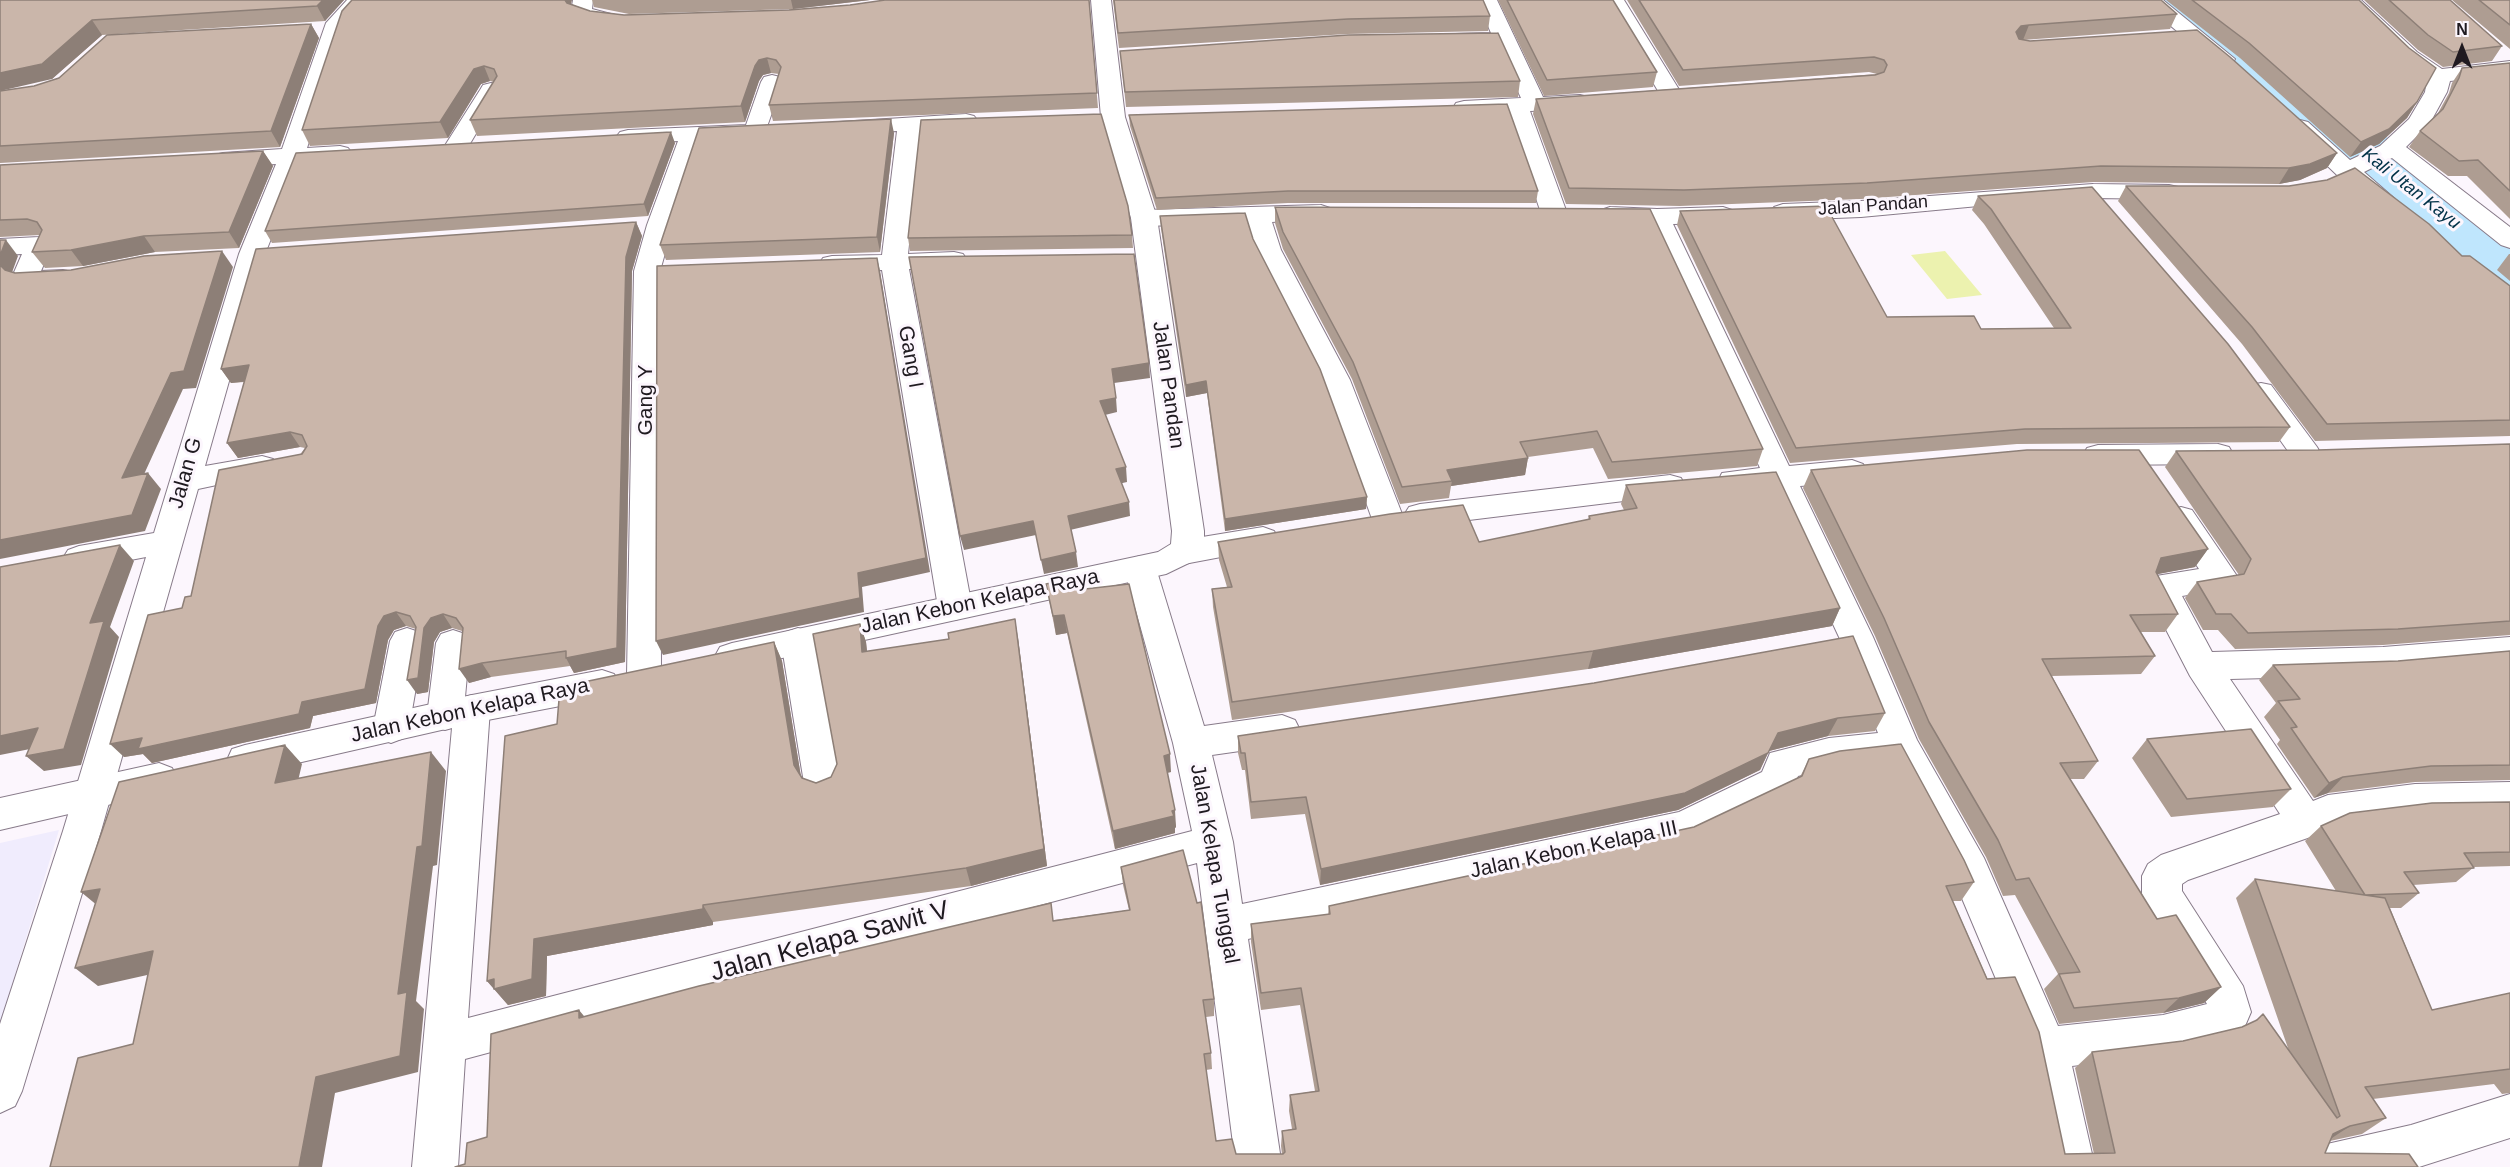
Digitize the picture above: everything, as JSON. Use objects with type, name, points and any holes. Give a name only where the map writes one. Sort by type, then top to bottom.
[{"type":"street","name":"Jalan G","points":[[0,1091],[92,794],[184,481],[246,254],[302,130],[324,30],[358,0]]},
{"type":"street","points":[[583,0],[581,12],[596,18],[639,22]]},
{"type":"street","name":"Jalan Pandan","points":[[1101,0],[1115,117],[1144,218],[1137,258],[1188,531],[1188,543],[1184,552]]},
{"type":"street","points":[[1486,0],[1505,39],[1525,105]]},
{"type":"street","points":[[1614,0],[1683,95],[1650,98]]},
{"type":"street","points":[[2150,0],[2240,72]]},
{"type":"street","points":[[2349,0],[2409,57],[2438,76],[2510,68]]},
{"type":"street","points":[[2161,38],[2195,36]]},
{"type":"street","points":[[1437,40],[1505,39]]},
{"type":"street","points":[[1108,58],[1132,56]]},
{"type":"street","points":[[2341,174],[2390,149],[2418,123],[2436,92],[2439,83],[2438,76]]},
{"type":"street","points":[[756,130],[772,82]]},
{"type":"street","points":[[487,145],[444,148],[491,90]]},
{"type":"street","points":[[1446,108],[1604,100]]},
{"type":"street","name":"Jalan Pandan","points":[[1525,105],[1562,214],[1657,217],[1861,209],[2093,191],[2198,192]]},
{"type":"street","points":[[2283,112],[2341,174],[2401,213]]},
{"type":"street","points":[[827,128],[909,128],[989,120]]},
{"type":"street","name":"Gang I","points":[[909,128],[894,261],[953,593]]},
{"type":"street","points":[[601,138],[780,130]]},
{"type":"street","name":"Gang Y","points":[[673,669],[659,271],[646,225],[693,133]]},
{"type":"street","points":[[2390,149],[2510,240]]},
{"type":"street","points":[[197,161],[362,152]]},
{"type":"street","points":[[2093,191],[2116,218]]},
{"type":"street","points":[[1144,218],[1346,213]]},
{"type":"street","points":[[1257,214],[1268,250],[1336,380],[1376,521],[1615,491],[1875,469]]},
{"type":"street","points":[[1657,217],[1767,453],[1781,478],[1838,640],[1901,745],[1970,870],[2046,1048],[2072,1167]]},
{"type":"street","points":[[0,247],[39,245],[25,277],[28,279],[83,276]]},
{"type":"street","points":[[812,264],[977,260]]},
{"type":"street","points":[[2072,455],[2317,453],[2244,370]]},
{"type":"street","points":[[2138,454],[2221,576],[2219,579],[2162,586],[2202,666],[2306,822]]},
{"type":"street","points":[[184,481],[289,461]]},
{"type":"street","name":"Jalan Kebon Kelapa Raya","points":[[0,814],[459,712],[798,641],[953,593],[1140,568],[1166,562],[1184,552],[1286,536]]},
{"type":"street","points":[[55,562],[166,542]]},
{"type":"street","name":"Jalan Kelapa Tunggal","points":[[1140,568],[1191,743],[1214,842],[1259,1167]]},
{"type":"street","points":[[391,728],[407,641]]},
{"type":"street","points":[[798,641],[823,783]]},
{"type":"street","points":[[435,1167],[446,1044],[459,712],[453,643]]},
{"type":"street","points":[[2202,666],[2383,661],[2510,650]]},
{"type":"street","points":[[1191,743],[1308,726]]},
{"type":"street","name":"Jalan Kebon Kelapa III","points":[[1227,926],[1685,827],[1778,782],[1783,764],[1829,753],[1901,745]]},
{"type":"street","points":[[2046,1048],[2163,1035],[2221,1021],[2230,1012],[2228,1000],[2162,894],[2162,876],[2175,867],[2306,822],[2328,811],[2415,800],[2510,798]]},
{"type":"street","name":"Jalan Kelapa Sawit V","points":[[446,1044],[1214,842]]},
{"type":"street","points":[[2327,1167],[2411,1147],[2510,1116]]},
{"type":"shaded area","points":[[59,830],[0,1024],[0,843]]},
{"type":"green space","points":[[1945,251],[1982,295],[1947,299],[1911,255]]},
{"type":"building","points":[[0,0],[323,0],[317,6],[92,20],[42,64],[0,73]]},
{"type":"building","points":[[352,0],[565,0],[567,3],[590,11],[624,15],[789,10],[885,0],[1089,0],[1097,93],[769,105],[781,67],[776,60],[767,58],[759,60],[755,66],[741,106],[470,120],[497,76],[494,69],[484,66],[474,69],[440,122],[302,130],[342,11]]},
{"type":"building","points":[[1114,0],[1483,0],[1490,16],[1348,19],[1118,33]]},
{"type":"building","points":[[1507,0],[1613,0],[1657,72],[1547,80]]},
{"type":"building","points":[[1639,0],[2161,0],[2177,14],[2029,25],[2021,26],[2016,32],[2019,39],[2030,41],[2197,30],[2337,153],[2310,164],[2289,168],[2101,166],[1867,183],[1684,190],[1569,188],[1536,99],[1875,75],[1884,72],[1887,65],[1884,60],[1874,57],[1683,70]]},
{"type":"building","points":[[2192,0],[2359,0],[2409,48],[2436,68],[2417,102],[2389,129],[2361,142],[2249,43]]},
{"type":"building","points":[[2389,0],[2450,0],[2502,46],[2453,52],[2428,35]]},
{"type":"building","points":[[2479,0],[2510,0],[2510,25]]},
{"type":"building","points":[[311,24],[271,131],[0,146],[0,91],[34,86],[59,78],[107,35]]},
{"type":"building","points":[[1498,33],[1520,81],[1125,92],[1120,51],[1348,35]]},
{"type":"building","points":[[2510,63],[2510,191],[2478,160],[2459,161],[2420,131],[2443,109],[2462,68]]},
{"type":"building","points":[[1507,104],[1538,191],[1288,191],[1156,198],[1129,115]]},
{"type":"building","points":[[1101,114],[1128,206],[1132,235],[908,238],[921,120]]},
{"type":"building","points":[[891,119],[877,237],[660,245],[699,128]]},
{"type":"building","points":[[671,132],[644,204],[265,231],[296,153]]},
{"type":"building","points":[[263,151],[229,232],[144,236],[71,250],[32,252],[42,230],[37,222],[27,219],[0,220],[0,165]]},
{"type":"building","points":[[2355,168],[2429,224],[2462,256],[2470,256],[2510,286],[2510,420],[2327,424],[2252,327],[2126,186],[2289,186],[2327,180]]},
{"type":"building","points":[[2092,187],[2228,344],[2290,427],[2025,429],[1796,448],[1680,211],[1826,206],[1887,317],[1974,316],[1981,329],[2071,328],[1991,209],[1978,196]]},
{"type":"building","points":[[1275,207],[1650,209],[1763,449],[1612,462],[1597,431],[1520,442],[1528,458],[1447,470],[1452,481],[1402,487],[1353,362],[1283,232]]},
{"type":"building","points":[[1245,213],[1253,239],[1320,369],[1367,497],[1225,519],[1206,381],[1186,385],[1160,216]]},
{"type":"building","points":[[636,222],[626,257],[617,648],[566,658],[566,651],[482,663],[459,669],[463,628],[456,618],[443,614],[431,618],[424,628],[418,678],[407,680],[416,627],[410,616],[396,612],[384,616],[378,626],[365,689],[302,702],[299,714],[138,749],[142,738],[110,744],[148,615],[182,608],[185,597],[191,596],[219,470],[302,454],[307,446],[302,435],[290,432],[227,443],[249,365],[221,369],[256,249]]},
{"type":"building","points":[[0,240],[6,240],[0,256]]},
{"type":"building","points":[[222,251],[184,371],[171,373],[122,478],[148,473],[132,515],[0,540],[0,265],[5,270],[15,273],[71,270],[144,256]]},
{"type":"building","points":[[1134,254],[1149,363],[1112,369],[1116,398],[1100,401],[1126,467],[1116,469],[1129,502],[1068,516],[1076,552],[1041,560],[1033,521],[960,536],[909,257]]},
{"type":"building","points":[[877,258],[926,558],[858,573],[860,598],[656,641],[657,266]]},
{"type":"building","points":[[2510,444],[2510,621],[2398,629],[2248,633],[2231,614],[2216,614],[2197,582],[2244,574],[2251,559],[2176,451],[2318,450]]},
{"type":"building","points":[[2027,450],[2139,450],[2208,549],[2161,558],[2156,572],[2178,614],[2130,615],[2155,656],[2042,659],[2098,761],[2060,763],[2157,919],[2176,915],[2221,987],[2179,998],[2074,1008],[2059,974],[2080,972],[2029,878],[2016,880],[1998,840],[1929,722],[1884,618],[1811,470]]},
{"type":"building","points":[[1776,472],[1840,608],[1593,651],[1232,702],[1212,589],[1232,587],[1218,542],[1390,514],[1463,505],[1479,542],[1590,519],[1589,516],[1637,508],[1626,485]]},
{"type":"building","points":[[120,545],[90,623],[104,621],[64,749],[26,756],[38,728],[0,736],[0,567]]},
{"type":"building","points":[[1082,576],[1085,589],[1129,584],[1170,754],[1164,756],[1175,810],[1172,811],[1174,816],[1113,831],[1064,615],[1053,616],[1046,584]]},
{"type":"building","points":[[1015,619],[1044,849],[966,868],[703,905],[703,909],[534,939],[532,979],[494,989],[494,979],[487,981],[505,736],[557,724],[560,687],[774,642],[794,765],[802,778],[816,783],[831,777],[837,764],[813,634],[860,624],[862,652],[949,639],[948,633]]},
{"type":"building","points":[[1853,636],[1885,713],[1838,718],[1778,733],[1768,753],[1685,793],[1321,869],[1306,797],[1251,802],[1245,753],[1241,753],[1238,736],[1594,683]]},
{"type":"building","points":[[2510,651],[2510,765],[2431,766],[2343,777],[2329,783],[2291,728],[2297,727],[2278,701],[2300,699],[2273,665],[2398,661]]},
{"type":"building","points":[[2251,729],[2291,789],[2187,799],[2147,739]]},
{"type":"building","points":[[1901,744],[1974,882],[1946,886],[1987,979],[2015,977],[2039,1032],[2065,1154],[2115,1153],[2092,1052],[2183,1041],[2242,1027],[2257,1020],[2263,1014],[2337,1118],[2340,1116],[2255,879],[2385,898],[2432,1010],[2510,993],[2510,1069],[2365,1087],[2386,1118],[2350,1126],[2333,1134],[2325,1153],[2409,1154],[2418,1167],[455,1167],[465,1164],[467,1143],[487,1137],[491,1034],[579,1010],[579,1018],[699,986],[1051,903],[1053,921],[1130,910],[1121,867],[1183,850],[1197,903],[1201,902],[1214,999],[1203,1000],[1211,1053],[1204,1054],[1216,1141],[1232,1139],[1236,1154],[1283,1154],[1285,1152],[1282,1131],[1296,1129],[1290,1095],[1319,1091],[1301,988],[1261,993],[1251,924],[1330,914],[1329,906],[1694,827],[1802,776],[1809,759],[1840,751]]},
{"type":"building","points":[[285,745],[275,783],[431,752],[422,846],[417,847],[398,994],[407,992],[400,1056],[316,1077],[299,1167],[50,1167],[78,1058],[133,1044],[153,951],[75,968],[100,889],[81,892],[119,782]]},
{"type":"building","points":[[2510,802],[2510,852],[2464,853],[2474,868],[2404,872],[2419,893],[2365,895],[2321,826],[2350,813],[2432,803]]},
{"type":"waterway","name":"Kali Utan Kayu","points":[[2171,0],[2462,226],[2510,267]]}]
